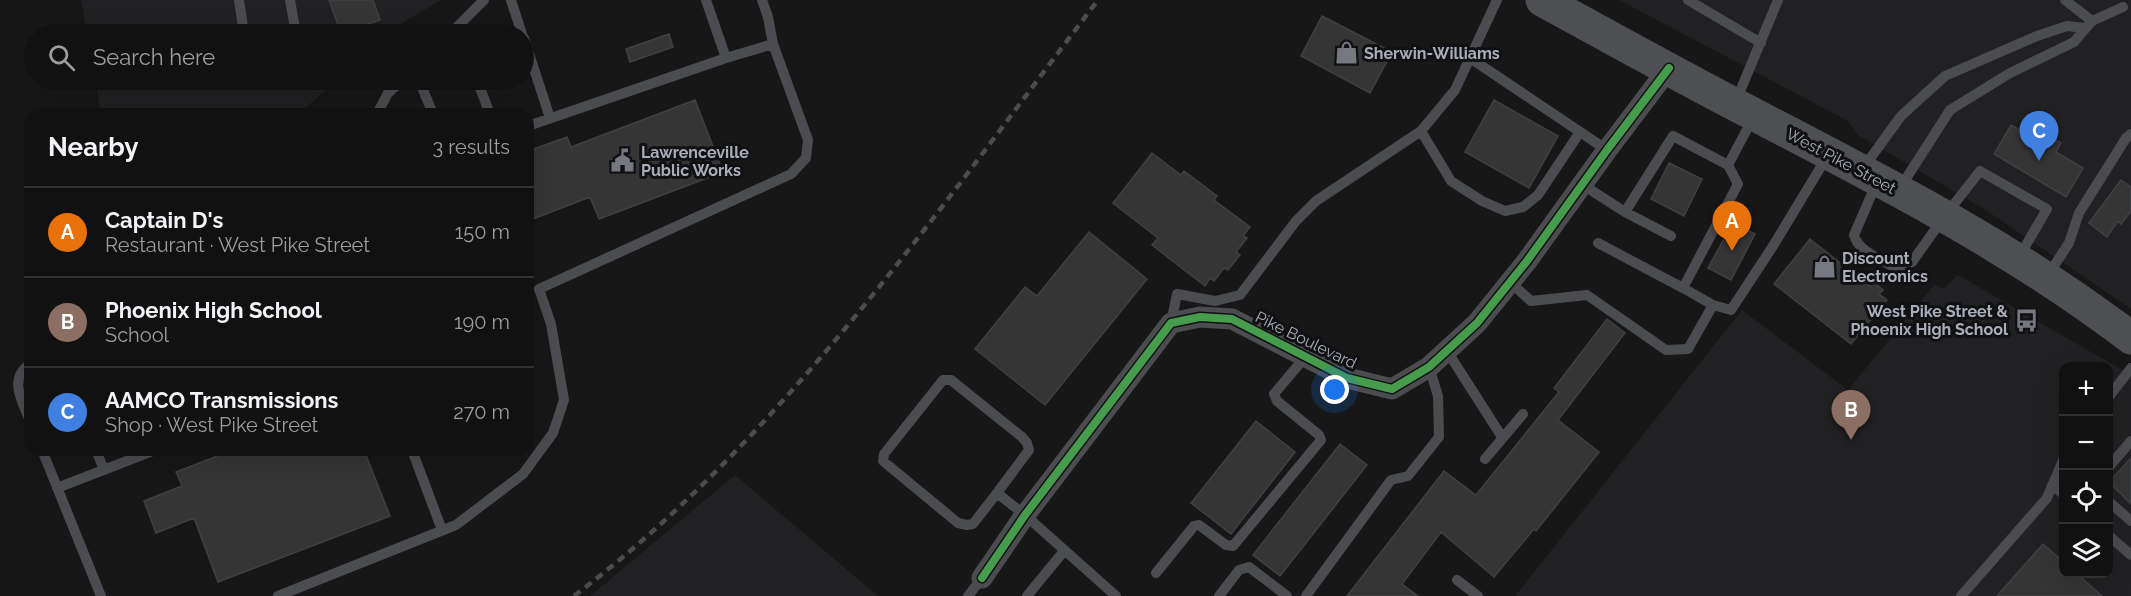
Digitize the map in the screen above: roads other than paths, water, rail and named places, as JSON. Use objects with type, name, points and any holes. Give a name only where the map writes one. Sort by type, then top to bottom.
[{"type":"main road","name":"West Pike Street","points":[[1542,0],[1944,217],[2045,278],[2131,338]]},
{"type":"street","name":"Pike Boulevard","points":[[1171,323],[1200,317],[1233,319],[1347,378],[1392,389],[1429,367],[1477,323],[1669,68]]},
{"type":"street","points":[[982,578],[1025,516],[1171,323]]},
{"type":"lane","points":[[240,0],[243,24]]},
{"type":"lane","points":[[290,0],[294,24]]},
{"type":"lane","points":[[463,24],[484,0]]},
{"type":"lane","points":[[511,0],[519,24]]},
{"type":"lane","points":[[706,0],[726,58]]},
{"type":"lane","points":[[278,596],[456,525],[523,474],[553,433],[564,400],[551,324],[539,289],[791,174],[806,158],[808,140],[773,44],[762,0]]},
{"type":"lane","points":[[1171,323],[1177,294],[1215,301],[1240,295],[1296,221],[1317,201],[1421,131],[1455,90],[1497,0]]},
{"type":"lane","points":[[1688,0],[1761,42]]},
{"type":"lane","points":[[1728,165],[1745,110],[1761,42],[1778,0]]},
{"type":"lane","points":[[2065,0],[2089,25]]},
{"type":"lane","points":[[1879,180],[1950,110],[2010,73],[2074,42],[2089,25],[2126,5]]},
{"type":"lane","points":[[2017,261],[2047,208],[1980,171],[1907,266],[1898,269],[1871,254],[1856,243],[1854,235],[1879,180],[1901,116],[1945,76],[2047,33],[2067,26],[2089,25]]},
{"type":"lane","points":[[534,124],[773,44]]},
{"type":"lane","points":[[1470,58],[1607,150]]},
{"type":"lane","points":[[534,69],[550,118]]},
{"type":"lane","points":[[381,108],[391,90]]},
{"type":"lane","points":[[423,90],[431,108]]},
{"type":"lane","points":[[481,90],[488,108]]},
{"type":"lane","points":[[1421,131],[1451,182],[1482,201],[1505,211],[1523,207],[1538,195],[1580,132]]},
{"type":"lane","points":[[2045,278],[2069,243],[2079,213],[2126,138],[2131,134]]},
{"type":"lane","points":[[1624,212],[1673,136],[1728,165],[1738,184],[1683,288]]},
{"type":"lane","points":[[1598,243],[1713,305],[1731,310],[1829,153]]},
{"type":"lane","points":[[1583,184],[1624,212],[1671,236]]},
{"type":"lane","points":[[1510,282],[1531,301],[1587,295],[1666,350],[1688,349],[1713,305]]},
{"type":"lane","points":[[1447,351],[1502,437]]},
{"type":"lane","points":[[1156,573],[1194,526],[1199,525],[1226,545],[1233,546],[1320,440],[1319,435],[1277,401],[1274,394],[1306,356]]},
{"type":"lane","points":[[1306,596],[1391,480],[1408,476],[1438,437],[1438,396],[1429,367]]},
{"type":"lane","points":[[24,368],[17,388],[24,406]]},
{"type":"lane","points":[[2113,393],[2131,368]]},
{"type":"lane","points":[[943,380],[951,380],[1027,443],[1029,450],[997,493],[973,524],[958,523],[883,460],[884,454],[943,380]]},
{"type":"lane","points":[[1485,459],[1523,414]]},
{"type":"lane","points":[[2113,463],[2131,441]]},
{"type":"lane","points":[[44,456],[101,596]]},
{"type":"lane","points":[[98,456],[104,470]]},
{"type":"lane","points":[[57,488],[139,456]]},
{"type":"lane","points":[[414,456],[442,530]]},
{"type":"lane","points":[[1961,596],[2047,498],[2059,469]]},
{"type":"lane","points":[[2052,485],[2059,491]]},
{"type":"lane","points":[[997,493],[1116,596]]},
{"type":"lane","points":[[2113,505],[2131,521]]},
{"type":"lane","points":[[2113,539],[2131,555]]},
{"type":"lane","points":[[1027,596],[1064,551]]},
{"type":"lane","points":[[1218,596],[1239,570],[1249,567],[1287,596]]},
{"type":"lane","points":[[968,596],[982,578]]},
{"type":"lane","points":[[1457,580],[1478,596]]},
{"type":"railway","points":[[574,596],[650,534],[722,466],[790,393],[918,238],[1098,0]]},
{"type":"place","name":"Sherwin-Williams","points":[[1346,53]]},
{"type":"place","name":"Lawrenceville Public Works","points":[[623,161]]},
{"type":"place","name":"AAMCO Transmissions","points":[[2039,161]]},
{"type":"place","name":"Captain D's","points":[[1732,251]]},
{"type":"place","name":"Discount Electronics","points":[[1824,267]]},
{"type":"place","name":"West Pike Street & Phoenix High School","points":[[2026,320]]},
{"type":"place","name":"Phoenix High School","points":[[1851,440]]}]
